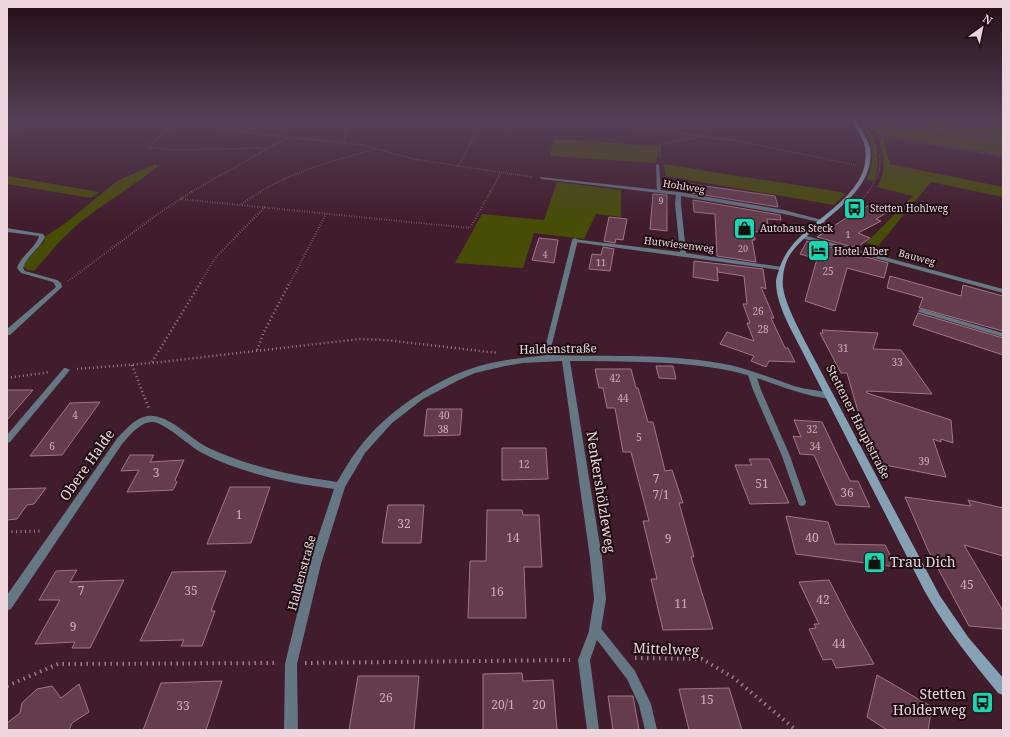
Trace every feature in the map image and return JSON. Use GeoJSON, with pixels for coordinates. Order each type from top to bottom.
{"type":"FeatureCollection","features":[{"type":"Feature","properties":{"kind":"street","name":"Stettener Hauptstraße"},"geometry":{"type":"LineString","coordinates":[[867,154],[864,173],[860,182],[849,197],[790,249],[780,268],[779,281],[784,304],[927,584],[962,639],[1003,688]]}},
{"type":"Feature","properties":{"kind":"street","name":"Hohlweg"},"geometry":{"type":"LineString","coordinates":[[542,178],[659,191],[784,212],[823,221]]}},
{"type":"Feature","properties":{"kind":"street"},"geometry":{"type":"LineString","coordinates":[[678,194],[683,254]]}},
{"type":"Feature","properties":{"kind":"street"},"geometry":{"type":"LineString","coordinates":[[7,230],[42,237],[36,248],[20,263],[20,268],[23,272],[55,281],[58,283],[59,287],[7,333]]}},
{"type":"Feature","properties":{"kind":"street","name":"Bauweg"},"geometry":{"type":"LineString","coordinates":[[803,237],[1003,291]]}},
{"type":"Feature","properties":{"kind":"street","name":"Hutwiesenweg"},"geometry":{"type":"LineString","coordinates":[[575,240],[780,268]]}},
{"type":"Feature","properties":{"kind":"street","name":"Haldenstraße"},"geometry":{"type":"LineString","coordinates":[[291,730],[291,664],[315,564],[340,486],[362,450],[389,421],[420,397],[456,378],[473,371],[523,360],[548,358],[702,364],[732,369],[804,393],[830,396]]}},
{"type":"Feature","properties":{"kind":"street","name":"Nenkershölzleweg"},"geometry":{"type":"LineString","coordinates":[[566,359],[600,599],[595,630]]}},
{"type":"Feature","properties":{"kind":"street"},"geometry":{"type":"LineString","coordinates":[[153,419],[163,423],[204,450],[227,460],[274,475],[340,486]]}},
{"type":"Feature","properties":{"kind":"street","name":"Obere Halde"},"geometry":{"type":"LineString","coordinates":[[7,605],[119,442],[128,431],[140,423],[153,419]]}},
{"type":"Feature","properties":{"kind":"lane"},"geometry":{"type":"LineString","coordinates":[[657,165],[659,191]]}},
{"type":"Feature","properties":{"kind":"lane"},"geometry":{"type":"LineString","coordinates":[[548,358],[548,348],[575,240]]}},
{"type":"Feature","properties":{"kind":"lane"},"geometry":{"type":"LineString","coordinates":[[921,311],[1003,335]]}},
{"type":"Feature","properties":{"kind":"lane"},"geometry":{"type":"LineString","coordinates":[[7,440],[66,370]]}},
{"type":"Feature","properties":{"kind":"lane"},"geometry":{"type":"LineString","coordinates":[[752,375],[786,456],[802,502]]}},
{"type":"Feature","properties":{"kind":"lane"},"geometry":{"type":"LineString","coordinates":[[595,630],[631,675],[646,704],[651,730]]}},
{"type":"Feature","properties":{"kind":"lane","name":"Nenkershölzleweg"},"geometry":{"type":"LineString","coordinates":[[593,730],[584,660],[595,630]]}},
{"type":"Feature","properties":{"kind":"path"},"geometry":{"type":"LineString","coordinates":[[59,287],[76,276],[159,213],[202,185],[258,154]]}},
{"type":"Feature","properties":{"kind":"path"},"geometry":{"type":"LineString","coordinates":[[240,204],[273,184],[317,165],[354,154]]}},
{"type":"Feature","properties":{"kind":"path"},"geometry":{"type":"LineString","coordinates":[[398,154],[413,159],[542,178]]}},
{"type":"Feature","properties":{"kind":"path"},"geometry":{"type":"LineString","coordinates":[[458,166],[465,154]]}},
{"type":"Feature","properties":{"kind":"path"},"geometry":{"type":"LineString","coordinates":[[657,165],[660,162],[660,154]]}},
{"type":"Feature","properties":{"kind":"path"},"geometry":{"type":"LineString","coordinates":[[805,154],[851,164]]}},
{"type":"Feature","properties":{"kind":"path"},"geometry":{"type":"LineString","coordinates":[[993,154],[1003,156]]}},
{"type":"Feature","properties":{"kind":"path"},"geometry":{"type":"LineString","coordinates":[[180,199],[470,228],[502,173]]}},
{"type":"Feature","properties":{"kind":"path"},"geometry":{"type":"LineString","coordinates":[[152,363],[216,257],[265,207]]}},
{"type":"Feature","properties":{"kind":"path"},"geometry":{"type":"LineString","coordinates":[[257,350],[263,334],[326,214]]}},
{"type":"Feature","properties":{"kind":"path"},"geometry":{"type":"LineString","coordinates":[[7,378],[66,370],[152,363],[360,339],[386,340],[513,354],[523,360]]}},
{"type":"Feature","properties":{"kind":"path"},"geometry":{"type":"LineString","coordinates":[[132,365],[153,419]]}},
{"type":"Feature","properties":{"kind":"path"},"geometry":{"type":"LineString","coordinates":[[7,532],[58,530]]}},
{"type":"Feature","properties":{"kind":"path","name":"Mittelweg"},"geometry":{"type":"LineString","coordinates":[[618,658],[702,659],[734,678],[796,730]]}},
{"type":"Feature","properties":{"kind":"green space"},"geometry":{"type":"Polygon","coordinates":[[[550,154],[658,154],[656,163],[550,156],[550,154]]]}},
{"type":"Feature","properties":{"kind":"green space"},"geometry":{"type":"Polygon","coordinates":[[[872,154],[877,154],[876,175],[874,181],[867,180],[870,173],[872,154]]]}},
{"type":"Feature","properties":{"kind":"green space"},"geometry":{"type":"Polygon","coordinates":[[[882,154],[887,154],[890,164],[1003,187],[1003,197],[931,182],[878,246],[866,243],[913,196],[877,187],[882,176],[884,164],[882,154]]]}},
{"type":"Feature","properties":{"kind":"green space"},"geometry":{"type":"Polygon","coordinates":[[[155,164],[158,166],[76,226],[57,244],[34,271],[23,267],[25,262],[44,242],[46,236],[67,222],[117,181],[155,164]]]}},
{"type":"Feature","properties":{"kind":"green space"},"geometry":{"type":"Polygon","coordinates":[[[664,164],[846,193],[834,205],[666,176],[664,164]]]}},
{"type":"Feature","properties":{"kind":"green space"},"geometry":{"type":"Polygon","coordinates":[[[7,176],[99,192],[91,198],[7,184],[7,176]]]}},
{"type":"Feature","properties":{"kind":"green space"},"geometry":{"type":"Polygon","coordinates":[[[557,182],[621,190],[621,217],[596,214],[584,239],[534,233],[523,268],[455,263],[482,214],[544,220],[557,182]]]}},
{"type":"Feature","properties":{"kind":"building"},"geometry":{"type":"Polygon","coordinates":[[[691,184],[775,196],[778,207],[692,193],[691,184]]]}},
{"type":"Feature","properties":{"kind":"building"},"geometry":{"type":"Polygon","coordinates":[[[653,194],[667,195],[667,231],[650,229],[653,194]]]}},
{"type":"Feature","properties":{"kind":"building"},"geometry":{"type":"Polygon","coordinates":[[[693,200],[780,215],[781,220],[767,219],[769,231],[754,232],[755,240],[752,240],[756,262],[717,256],[715,214],[694,212],[693,200]]]}},
{"type":"Feature","properties":{"kind":"building"},"geometry":{"type":"Polygon","coordinates":[[[874,203],[893,209],[876,219],[881,221],[858,233],[870,238],[856,248],[817,237],[852,214],[874,203]]]}},
{"type":"Feature","properties":{"kind":"building"},"geometry":{"type":"Polygon","coordinates":[[[609,217],[627,219],[623,240],[616,239],[615,243],[604,241],[609,217]]]}},
{"type":"Feature","properties":{"kind":"building"},"geometry":{"type":"Polygon","coordinates":[[[539,238],[558,240],[554,263],[532,260],[539,238]]]}},
{"type":"Feature","properties":{"kind":"building"},"geometry":{"type":"Polygon","coordinates":[[[807,241],[888,263],[884,278],[847,268],[835,311],[805,301],[817,259],[800,254],[807,241]]]}},
{"type":"Feature","properties":{"kind":"building"},"geometry":{"type":"Polygon","coordinates":[[[603,247],[614,249],[610,271],[589,269],[592,254],[601,255],[603,247]]]}},
{"type":"Feature","properties":{"kind":"building"},"geometry":{"type":"Polygon","coordinates":[[[694,261],[763,269],[766,289],[761,287],[774,318],[771,318],[785,348],[788,348],[795,362],[769,361],[766,367],[751,361],[754,356],[720,344],[727,332],[754,341],[747,323],[750,323],[743,304],[747,304],[744,276],[718,272],[717,267],[718,281],[693,277],[694,261]]]}},
{"type":"Feature","properties":{"kind":"building"},"geometry":{"type":"Polygon","coordinates":[[[890,276],[961,296],[963,285],[1003,296],[1003,331],[919,308],[923,298],[887,288],[890,276]]]}},
{"type":"Feature","properties":{"kind":"building"},"geometry":{"type":"Polygon","coordinates":[[[918,313],[1003,338],[1003,355],[913,325],[918,313]]]}},
{"type":"Feature","properties":{"kind":"building"},"geometry":{"type":"Polygon","coordinates":[[[822,330],[878,333],[873,349],[901,350],[932,394],[867,391],[867,393],[951,420],[953,443],[941,439],[941,442],[933,439],[946,477],[875,463],[867,430],[863,429],[847,373],[841,373],[820,333],[823,333],[822,330]]]}},
{"type":"Feature","properties":{"kind":"building"},"geometry":{"type":"Polygon","coordinates":[[[656,366],[673,366],[676,379],[659,378],[656,366]]]}},
{"type":"Feature","properties":{"kind":"building"},"geometry":{"type":"Polygon","coordinates":[[[595,369],[631,369],[648,422],[653,422],[665,471],[672,470],[683,503],[679,503],[694,557],[691,557],[713,629],[663,630],[651,579],[657,579],[643,521],[649,521],[631,452],[623,452],[615,408],[607,408],[603,388],[599,388],[595,369]]]}},
{"type":"Feature","properties":{"kind":"building"},"geometry":{"type":"Polygon","coordinates":[[[7,390],[33,390],[7,420],[7,390]]]}},
{"type":"Feature","properties":{"kind":"building"},"geometry":{"type":"Polygon","coordinates":[[[100,402],[62,455],[30,456],[70,403],[100,402]]]}},
{"type":"Feature","properties":{"kind":"building"},"geometry":{"type":"Polygon","coordinates":[[[427,409],[462,409],[460,435],[424,436],[427,409]]]}},
{"type":"Feature","properties":{"kind":"building"},"geometry":{"type":"Polygon","coordinates":[[[794,420],[822,422],[850,481],[858,481],[870,507],[836,505],[814,455],[800,454],[793,436],[801,437],[794,420]]]}},
{"type":"Feature","properties":{"kind":"building"},"geometry":{"type":"Polygon","coordinates":[[[502,448],[546,448],[548,479],[502,480],[502,448]]]}},
{"type":"Feature","properties":{"kind":"building"},"geometry":{"type":"Polygon","coordinates":[[[130,455],[154,455],[150,462],[184,460],[175,480],[177,482],[173,490],[127,492],[139,470],[121,471],[130,455]]]}},
{"type":"Feature","properties":{"kind":"building"},"geometry":{"type":"Polygon","coordinates":[[[749,459],[769,459],[789,503],[750,504],[735,465],[752,465],[749,459]]]}},
{"type":"Feature","properties":{"kind":"building"},"geometry":{"type":"Polygon","coordinates":[[[230,487],[270,487],[251,543],[207,544],[230,487]]]}},
{"type":"Feature","properties":{"kind":"building"},"geometry":{"type":"Polygon","coordinates":[[[46,488],[34,504],[27,505],[17,519],[7,520],[7,489],[46,488]]]}},
{"type":"Feature","properties":{"kind":"building"},"geometry":{"type":"Polygon","coordinates":[[[905,497],[971,506],[968,500],[1003,508],[1003,556],[964,545],[1003,611],[1003,629],[969,626],[928,550],[905,497]]]}},
{"type":"Feature","properties":{"kind":"building"},"geometry":{"type":"Polygon","coordinates":[[[388,505],[424,505],[421,543],[382,543],[388,505]]]}},
{"type":"Feature","properties":{"kind":"building"},"geometry":{"type":"Polygon","coordinates":[[[487,510],[522,510],[523,515],[539,515],[542,567],[524,567],[526,618],[468,618],[470,561],[486,561],[487,510]]]}},
{"type":"Feature","properties":{"kind":"building"},"geometry":{"type":"Polygon","coordinates":[[[786,516],[828,522],[835,544],[885,545],[896,567],[796,554],[786,516]]]}},
{"type":"Feature","properties":{"kind":"building"},"geometry":{"type":"Polygon","coordinates":[[[77,570],[70,582],[124,580],[90,648],[72,648],[75,642],[35,644],[60,600],[39,600],[56,571],[77,570]]]}},
{"type":"Feature","properties":{"kind":"building"},"geometry":{"type":"Polygon","coordinates":[[[226,571],[211,611],[215,611],[202,646],[181,646],[184,640],[140,641],[172,572],[226,571]]]}},
{"type":"Feature","properties":{"kind":"building"},"geometry":{"type":"Polygon","coordinates":[[[829,580],[874,664],[836,668],[832,659],[823,660],[809,629],[816,628],[814,624],[819,624],[799,582],[829,580]]]}},
{"type":"Feature","properties":{"kind":"building"},"geometry":{"type":"Polygon","coordinates":[[[522,673],[523,681],[553,680],[557,730],[483,730],[483,674],[522,673]]]}},
{"type":"Feature","properties":{"kind":"building"},"geometry":{"type":"Polygon","coordinates":[[[877,675],[932,707],[928,730],[887,730],[867,717],[877,675]]]}},
{"type":"Feature","properties":{"kind":"building"},"geometry":{"type":"Polygon","coordinates":[[[358,676],[419,676],[414,730],[349,730],[358,676]]]}},
{"type":"Feature","properties":{"kind":"building"},"geometry":{"type":"Polygon","coordinates":[[[222,681],[206,730],[143,730],[161,683],[222,681]]]}},
{"type":"Feature","properties":{"kind":"building"},"geometry":{"type":"Polygon","coordinates":[[[79,684],[89,712],[72,723],[69,730],[7,730],[7,723],[20,713],[22,703],[37,689],[52,686],[61,698],[79,684]]]}},
{"type":"Feature","properties":{"kind":"building"},"geometry":{"type":"Polygon","coordinates":[[[729,688],[742,730],[689,730],[679,689],[729,688]]]}},
{"type":"Feature","properties":{"kind":"building"},"geometry":{"type":"Polygon","coordinates":[[[608,696],[633,696],[639,730],[613,730],[608,696]]]}},
{"type":"Feature","properties":{"kind":"place","name":"Stetten Hohlweg"},"geometry":{"type":"Point","coordinates":[855,208]}},
{"type":"Feature","properties":{"kind":"place","name":"Autohaus Steck"},"geometry":{"type":"Point","coordinates":[744,228]}},
{"type":"Feature","properties":{"kind":"place","name":"Hotel Alber"},"geometry":{"type":"Point","coordinates":[818,251]}},
{"type":"Feature","properties":{"kind":"place","name":"Trau Dich"},"geometry":{"type":"Point","coordinates":[874,562]}},
{"type":"Feature","properties":{"kind":"place","name":"Stetten Holderweg"},"geometry":{"type":"Point","coordinates":[982,702]}}]}
